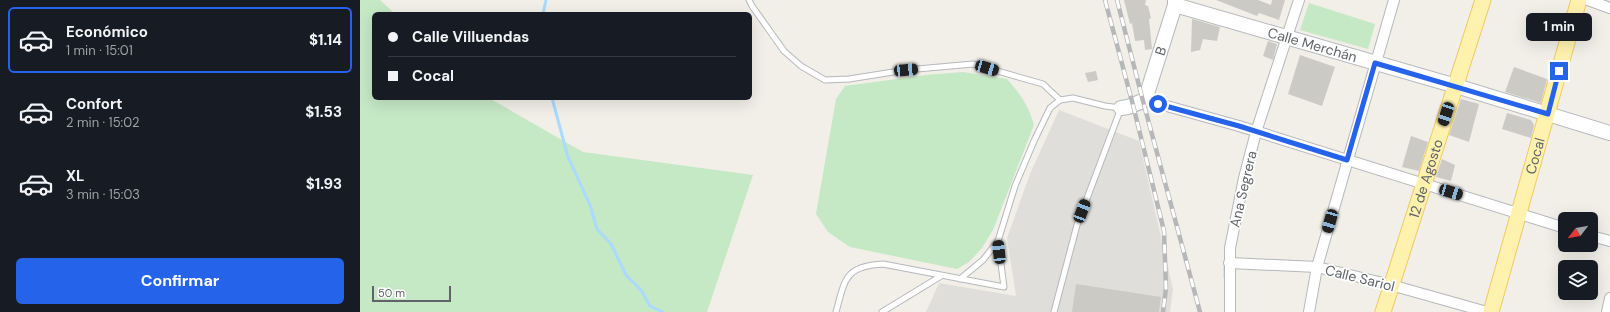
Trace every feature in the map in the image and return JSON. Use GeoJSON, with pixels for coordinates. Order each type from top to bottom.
{"type":"FeatureCollection","features":[{"type":"Feature","properties":{"kind":"main road","name":"12 de Agosto"},"geometry":{"type":"LineString","coordinates":[[1383,312],[1483,0]]}},
{"type":"Feature","properties":{"kind":"main road","name":"Cocal"},"geometry":{"type":"LineString","coordinates":[[1491,312],[1579,0]]}},
{"type":"Feature","properties":{"kind":"street","name":"Ana Segrera"},"geometry":{"type":"LineString","coordinates":[[1230,312],[1230,248],[1244,178],[1256,132],[1299,0]]}},
{"type":"Feature","properties":{"kind":"street"},"geometry":{"type":"LineString","coordinates":[[1308,312],[1317,267],[1394,0]]}},
{"type":"Feature","properties":{"kind":"street"},"geometry":{"type":"LineString","coordinates":[[1588,0],[1610,8]]}},
{"type":"Feature","properties":{"kind":"street","name":"Calle Merchán"},"geometry":{"type":"LineString","coordinates":[[1175,3],[1287,38],[1456,86],[1610,133]]}},
{"type":"Feature","properties":{"kind":"street","name":"B"},"geometry":{"type":"LineString","coordinates":[[1144,101],[1175,3]]}},
{"type":"Feature","properties":{"kind":"street"},"geometry":{"type":"LineString","coordinates":[[1121,108],[1144,101],[1256,132],[1558,226]]}},
{"type":"Feature","properties":{"kind":"street"},"geometry":{"type":"LineString","coordinates":[[1598,238],[1610,241]]}},
{"type":"Feature","properties":{"kind":"street","name":"Calle Sariol"},"geometry":{"type":"LineString","coordinates":[[1229,264],[1317,267],[1391,285],[1487,312]]}},
{"type":"Feature","properties":{"kind":"street"},"geometry":{"type":"LineString","coordinates":[[1607,312],[1610,298]]}},
{"type":"Feature","properties":{"kind":"lane"},"geometry":{"type":"LineString","coordinates":[[749,0],[784,51],[801,66],[825,80],[848,79],[906,70],[973,64],[1043,84],[1060,100]]}},
{"type":"Feature","properties":{"kind":"lane"},"geometry":{"type":"LineString","coordinates":[[960,279],[983,260],[998,241],[1015,186],[1034,140],[1050,108],[1060,100],[1073,98],[1121,108],[1077,225],[1054,312]]}},
{"type":"Feature","properties":{"kind":"lane"},"geometry":{"type":"LineString","coordinates":[[836,312],[844,282],[853,272],[866,265],[883,264],[1004,287],[998,241]]}},
{"type":"Feature","properties":{"kind":"lane"},"geometry":{"type":"LineString","coordinates":[[882,312],[941,276]]}},
{"type":"Feature","properties":{"kind":"shaded area"},"geometry":{"type":"Polygon","coordinates":[[[1059,110],[1139,141],[1173,289],[1170,312],[926,312],[939,283],[1016,296],[1007,238],[1030,174],[1059,110]]]}},
{"type":"Feature","properties":{"kind":"green space"},"geometry":{"type":"Polygon","coordinates":[[[360,0],[380,0],[393,12],[372,12],[372,100],[492,100],[583,152],[753,175],[707,312],[360,312],[360,0]]]}},
{"type":"Feature","properties":{"kind":"green space"},"geometry":{"type":"Polygon","coordinates":[[[1309,3],[1375,24],[1368,49],[1300,30],[1309,3]]]}},
{"type":"Feature","properties":{"kind":"green space"},"geometry":{"type":"Polygon","coordinates":[[[963,72],[1007,79],[1024,100],[1034,125],[993,230],[982,248],[969,262],[957,269],[850,247],[828,232],[816,214],[836,99],[845,86],[926,75],[963,72]]]}},
{"type":"Feature","properties":{"kind":"building"},"geometry":{"type":"Polygon","coordinates":[[[1124,0],[1146,0],[1145,5],[1148,6],[1151,18],[1149,19],[1152,49],[1145,50],[1144,40],[1135,41],[1132,23],[1130,24],[1124,0]]]}},
{"type":"Feature","properties":{"kind":"building"},"geometry":{"type":"Polygon","coordinates":[[[1216,0],[1258,0],[1271,5],[1272,0],[1285,0],[1279,20],[1259,13],[1257,16],[1216,0]]]}},
{"type":"Feature","properties":{"kind":"building"},"geometry":{"type":"Polygon","coordinates":[[[1192,19],[1220,27],[1217,41],[1203,39],[1200,50],[1191,52],[1192,19]]]}},
{"type":"Feature","properties":{"kind":"building"},"geometry":{"type":"Polygon","coordinates":[[[1268,41],[1277,44],[1273,60],[1263,56],[1268,41]]]}},
{"type":"Feature","properties":{"kind":"building"},"geometry":{"type":"Polygon","coordinates":[[[1300,55],[1335,67],[1322,106],[1288,94],[1300,55]]]}},
{"type":"Feature","properties":{"kind":"building"},"geometry":{"type":"Polygon","coordinates":[[[1514,67],[1547,79],[1541,103],[1505,92],[1514,67]]]}},
{"type":"Feature","properties":{"kind":"building"},"geometry":{"type":"Polygon","coordinates":[[[1096,71],[1098,80],[1088,82],[1085,73],[1096,71]]]}},
{"type":"Feature","properties":{"kind":"building"},"geometry":{"type":"Polygon","coordinates":[[[1461,99],[1479,104],[1469,142],[1449,135],[1461,99]]]}},
{"type":"Feature","properties":{"kind":"building"},"geometry":{"type":"Polygon","coordinates":[[[1507,113],[1531,120],[1534,125],[1531,138],[1502,129],[1507,113]]]}},
{"type":"Feature","properties":{"kind":"building"},"geometry":{"type":"Polygon","coordinates":[[[1411,136],[1428,142],[1419,171],[1402,167],[1411,136]]]}},
{"type":"Feature","properties":{"kind":"building"},"geometry":{"type":"Polygon","coordinates":[[[1442,159],[1455,165],[1451,181],[1436,177],[1442,159]]]}},
{"type":"Feature","properties":{"kind":"building"},"geometry":{"type":"Polygon","coordinates":[[[1076,284],[1161,297],[1159,312],[1072,312],[1076,284]]]}},
{"type":"Feature","properties":{"kind":"waterway"},"geometry":{"type":"LineString","coordinates":[[543,12],[546,0]]}},
{"type":"Feature","properties":{"kind":"waterway"},"geometry":{"type":"LineString","coordinates":[[553,100],[568,157],[590,205],[597,229],[611,244],[626,275],[641,290],[650,306],[663,312]]}},
{"type":"Feature","properties":{"kind":"waterway"},"geometry":{"type":"LineString","coordinates":[[1225,267],[1225,277]]}},
{"type":"Feature","properties":{"kind":"railway"},"geometry":{"type":"LineString","coordinates":[[1105,0],[1164,231],[1166,288],[1163,312]]}},
{"type":"Feature","properties":{"kind":"railway"},"geometry":{"type":"LineString","coordinates":[[1117,0],[1200,312]]}},
{"type":"Feature","properties":{"kind":"route"},"geometry":{"type":"LineString","coordinates":[[1158,104],[1239,126],[1347,160],[1375,63],[1548,114],[1559,71]]}}]}
